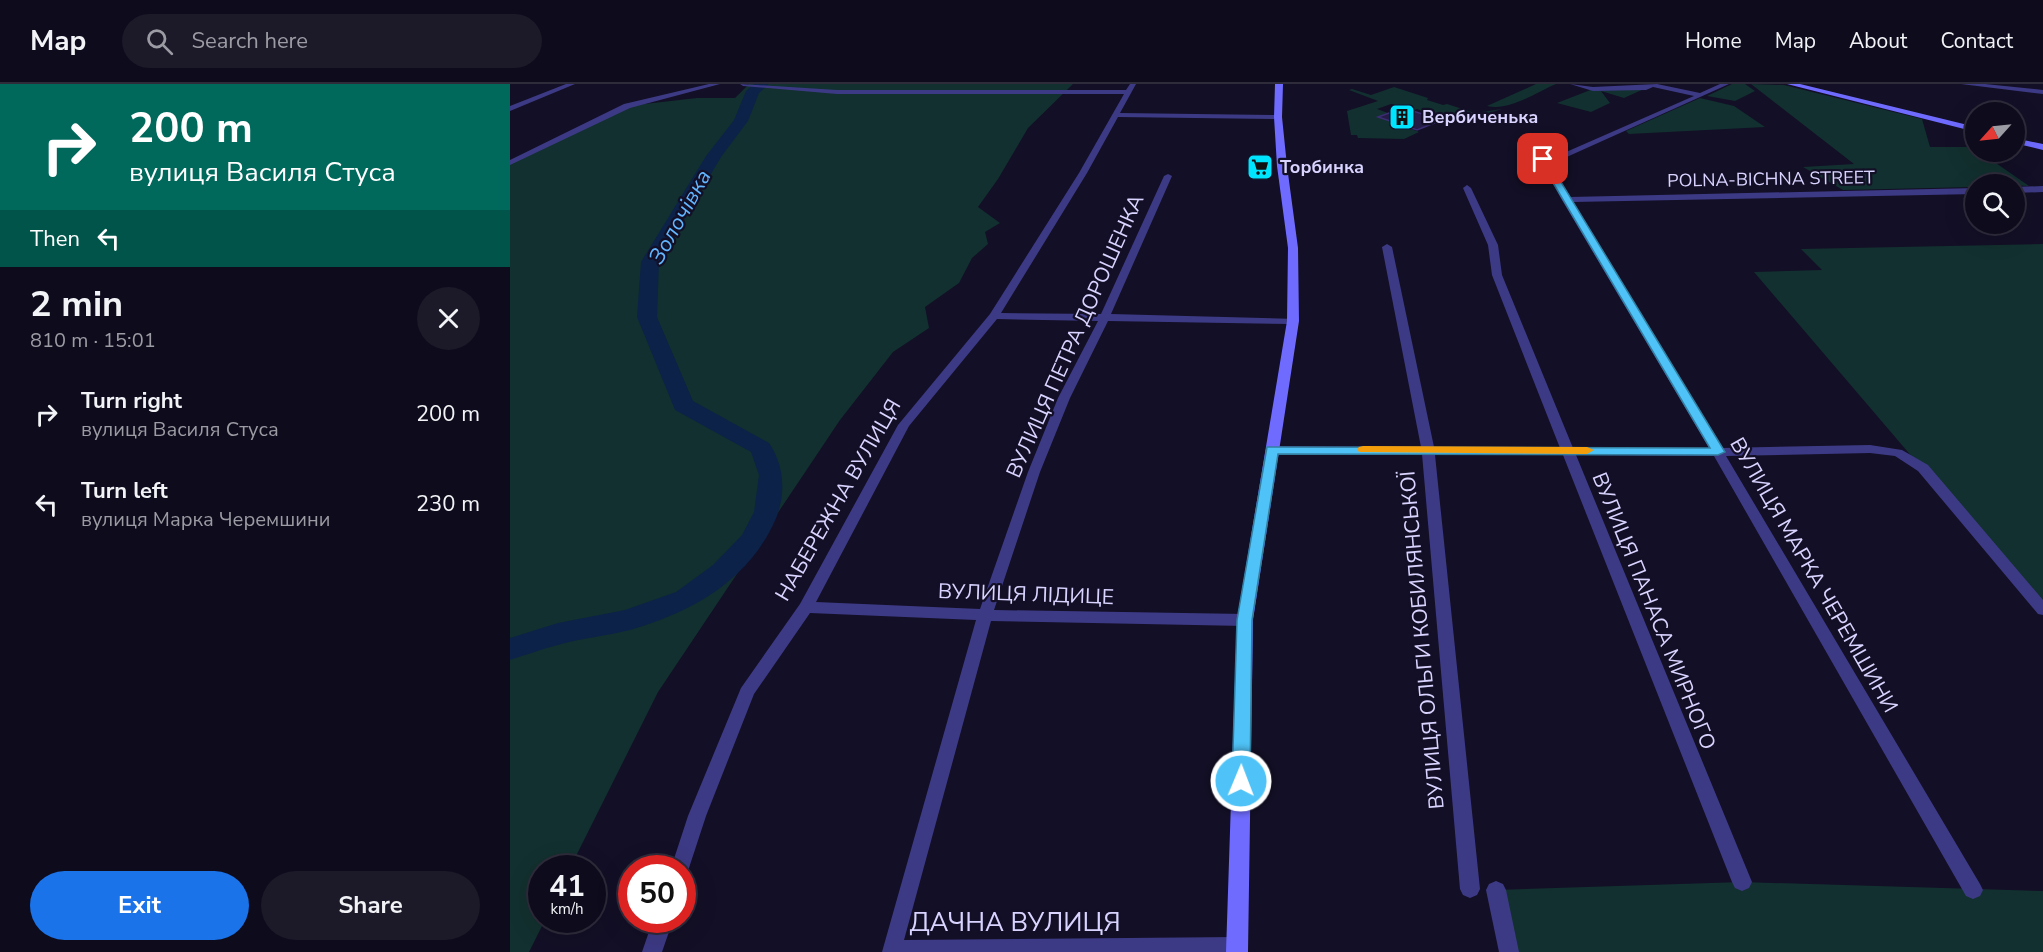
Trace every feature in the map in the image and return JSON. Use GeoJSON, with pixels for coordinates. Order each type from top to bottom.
{"type":"FeatureCollection","features":[{"type":"Feature","properties":{"kind":"main road"},"geometry":{"type":"LineString","coordinates":[[1237,950],[1245,620],[1293,321],[1293,248],[1282,166],[1278,117],[1279,84]]}},
{"type":"Feature","properties":{"kind":"main road"},"geometry":{"type":"LineString","coordinates":[[1791,84],[1965,127]]}},
{"type":"Feature","properties":{"kind":"main road"},"geometry":{"type":"LineString","coordinates":[[2025,143],[2043,147]]}},
{"type":"Feature","properties":{"kind":"street"},"geometry":{"type":"LineString","coordinates":[[510,109],[572,84]]}},
{"type":"Feature","properties":{"kind":"street"},"geometry":{"type":"LineString","coordinates":[[510,163],[627,106],[717,84]]}},
{"type":"Feature","properties":{"kind":"street"},"geometry":{"type":"LineString","coordinates":[[743,84],[837,93],[1130,88]]}},
{"type":"Feature","properties":{"kind":"street"},"geometry":{"type":"LineString","coordinates":[[1573,84],[1593,89],[1646,88],[1652,85],[1700,95]]}},
{"type":"Feature","properties":{"kind":"street"},"geometry":{"type":"LineString","coordinates":[[1560,158],[1726,84]]}},
{"type":"Feature","properties":{"kind":"street"},"geometry":{"type":"LineString","coordinates":[[1964,84],[2043,92]]}},
{"type":"Feature","properties":{"kind":"street","name":"НАБЕРЕЖНА ВУЛИЦЯ"},"geometry":{"type":"LineString","coordinates":[[684,855],[697,816],[747,692],[806,607],[904,425],[994,316],[1083,173],[1130,88]]}},
{"type":"Feature","properties":{"kind":"street"},"geometry":{"type":"LineString","coordinates":[[1114,115],[1278,117]]}},
{"type":"Feature","properties":{"kind":"street","name":"ВУЛИЦЯ МАРКА ЧЕРЕМШИНИ"},"geometry":{"type":"LineString","coordinates":[[1543,159],[1718,452],[1973,890]]}},
{"type":"Feature","properties":{"kind":"street","name":"ВУЛИЦЯ ПЕТРА ДОРОШЕНКА"},"geometry":{"type":"LineString","coordinates":[[985,615],[1038,462],[1065,398],[1105,317],[1168,176]]}},
{"type":"Feature","properties":{"kind":"street","name":"ВУЛИЦЯ ПАНАСА МИРНОГО"},"geometry":{"type":"LineString","coordinates":[[1467,188],[1493,245],[1497,275],[1566,450],[1742,882]]}},
{"type":"Feature","properties":{"kind":"street"},"geometry":{"type":"LineString","coordinates":[[2025,190],[2043,189]]}},
{"type":"Feature","properties":{"kind":"street","name":"POLNA-BICHNA STREET"},"geometry":{"type":"LineString","coordinates":[[1566,200],[1965,191]]}},
{"type":"Feature","properties":{"kind":"street","name":"ВУЛИЦЯ ОЛЬГИ КОБИЛЯНСЬКОЇ"},"geometry":{"type":"LineString","coordinates":[[1387,247],[1428,449],[1470,889]]}},
{"type":"Feature","properties":{"kind":"street"},"geometry":{"type":"LineString","coordinates":[[994,316],[1073,319],[1200,317],[1293,321]]}},
{"type":"Feature","properties":{"kind":"street"},"geometry":{"type":"LineString","coordinates":[[1272,450],[1718,452],[1870,449],[1898,453],[1923,468],[2043,610]]}},
{"type":"Feature","properties":{"kind":"street","name":"ВУЛИЦЯ ЛІДИЦЕ"},"geometry":{"type":"LineString","coordinates":[[806,607],[985,615],[1245,620]]}},
{"type":"Feature","properties":{"kind":"street","name":"ДАЧНА ВУЛИЦЯ"},"geometry":{"type":"LineString","coordinates":[[985,615],[891,950],[1237,950]]}},
{"type":"Feature","properties":{"kind":"street"},"geometry":{"type":"LineString","coordinates":[[1496,890],[1509,952]]}},
{"type":"Feature","properties":{"kind":"street"},"geometry":{"type":"LineString","coordinates":[[652,952],[659,933]]}},
{"type":"Feature","properties":{"kind":"green space"},"geometry":{"type":"Polygon","coordinates":[[[749,84],[1073,84],[1028,128],[998,179],[978,207],[1000,223],[985,232],[988,244],[972,258],[959,283],[925,307],[929,328],[893,352],[840,420],[658,692],[576,855],[528,855],[528,933],[538,933],[529,952],[510,952],[510,163],[627,106],[697,98],[735,98],[749,84]]]}},
{"type":"Feature","properties":{"kind":"green space"},"geometry":{"type":"Polygon","coordinates":[[[1536,84],[1556,84],[1513,104],[1487,106],[1536,84]]]}},
{"type":"Feature","properties":{"kind":"green space"},"geometry":{"type":"Polygon","coordinates":[[[1732,84],[1745,84],[1755,91],[1735,101],[1707,96],[1732,84]]]}},
{"type":"Feature","properties":{"kind":"green space"},"geometry":{"type":"Polygon","coordinates":[[[1751,84],[1784,85],[1922,119],[1930,147],[1965,147],[1965,162],[1994,162],[2012,174],[1965,174],[1965,187],[1843,190],[1803,167],[1854,164],[1751,84]]]}},
{"type":"Feature","properties":{"kind":"green space"},"geometry":{"type":"Polygon","coordinates":[[[1394,87],[1428,98],[1427,100],[1475,113],[1502,109],[1463,124],[1442,118],[1429,123],[1422,121],[1434,115],[1417,109],[1404,115],[1396,112],[1408,107],[1391,104],[1377,109],[1388,113],[1379,117],[1419,132],[1404,139],[1358,138],[1357,135],[1351,135],[1347,111],[1378,101],[1349,90],[1371,95],[1394,87]]]}},
{"type":"Feature","properties":{"kind":"green space"},"geometry":{"type":"Polygon","coordinates":[[[1646,88],[1624,98],[1601,91],[1610,103],[1591,112],[1557,103],[1593,89],[1646,88]]]}},
{"type":"Feature","properties":{"kind":"green space"},"geometry":{"type":"Polygon","coordinates":[[[1700,98],[1734,106],[1765,127],[1629,134],[1626,131],[1700,98]]]}},
{"type":"Feature","properties":{"kind":"green space"},"geometry":{"type":"Polygon","coordinates":[[[2043,244],[2043,610],[1754,272],[1822,270],[1801,249],[2043,244]]]}},
{"type":"Feature","properties":{"kind":"green space"},"geometry":{"type":"Polygon","coordinates":[[[1742,882],[2043,891],[2043,952],[1509,952],[1496,890],[1742,882]]]}},
{"type":"Feature","properties":{"kind":"building"},"geometry":{"type":"Polygon","coordinates":[[[1403,108],[1442,120],[1417,130],[1378,117],[1403,108]]]}},
{"type":"Feature","properties":{"kind":"waterway","name":"Золочівка"},"geometry":{"type":"LineString","coordinates":[[510,649],[558,634],[628,620],[686,599],[723,572],[753,540],[767,512],[771,475],[761,448],[683,405],[647,317],[650,262],[714,156],[741,121],[753,91],[762,84]]}},
{"type":"Feature","properties":{"kind":"slow traffic"},"geometry":{"type":"LineString","coordinates":[[1363,449],[1587,450]]}},
{"type":"Feature","properties":{"kind":"place","name":"Вербиченька"},"geometry":{"type":"Point","coordinates":[1402,117]}},
{"type":"Feature","properties":{"kind":"place","name":"Торбинка"},"geometry":{"type":"Point","coordinates":[1260,167]}},
{"type":"Feature","properties":{"kind":"route"},"geometry":{"type":"LineString","coordinates":[[1241,781],[1245,620],[1272,450],[1718,452],[1543,159]]}}]}
